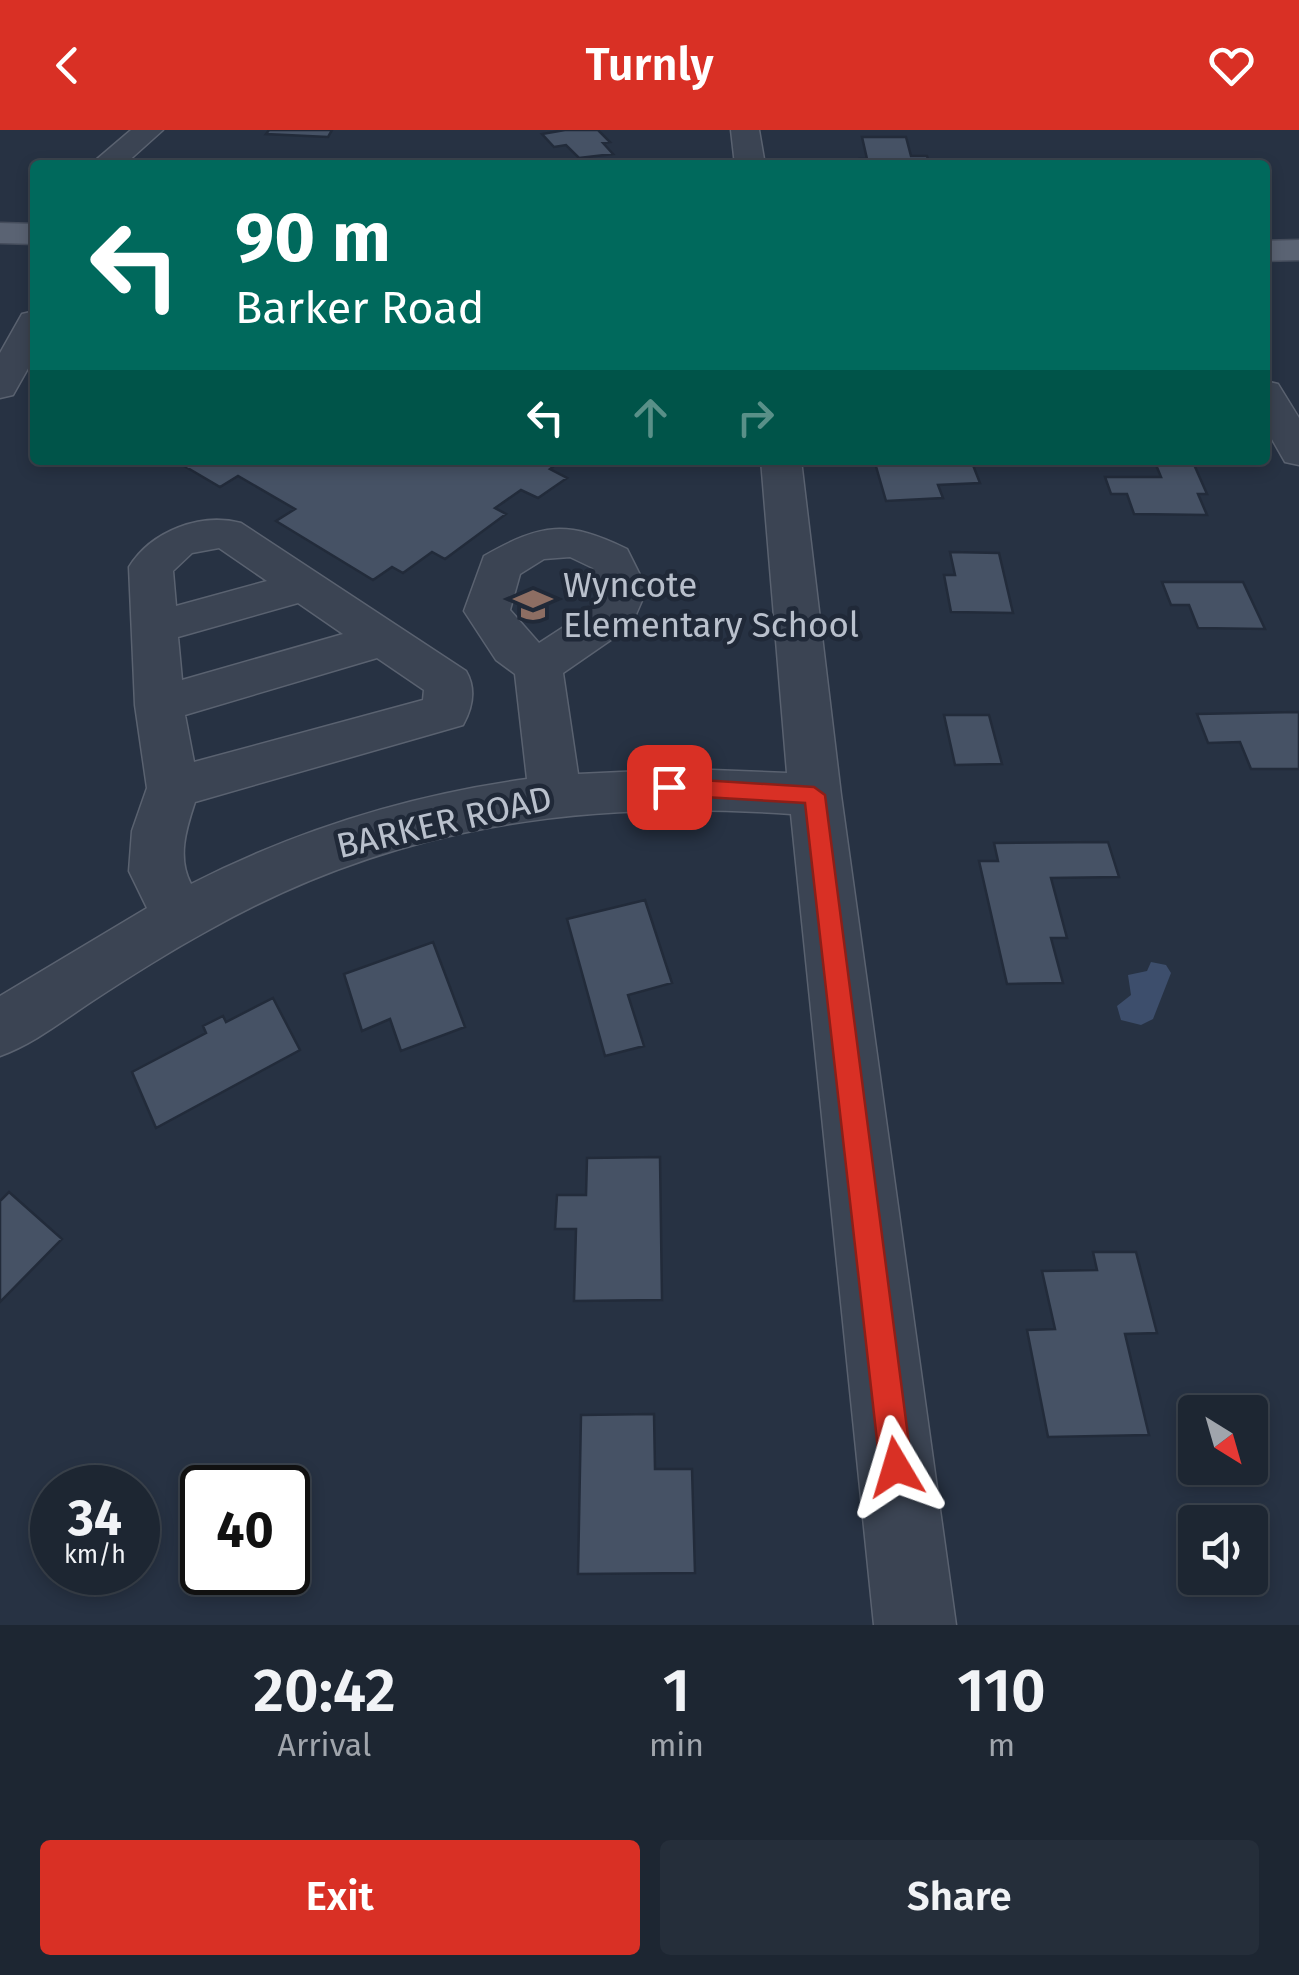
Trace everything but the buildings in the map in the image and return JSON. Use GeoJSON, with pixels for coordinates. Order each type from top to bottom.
{"type":"FeatureCollection","features":[{"type":"Feature","properties":{"kind":"main road"},"geometry":{"type":"LineString","coordinates":[[0,233],[30,234]]}},
{"type":"Feature","properties":{"kind":"main road"},"geometry":{"type":"LineString","coordinates":[[1270,250],[1299,250]]}},
{"type":"Feature","properties":{"kind":"street"},"geometry":{"type":"LineString","coordinates":[[111,160],[149,130]]}},
{"type":"Feature","properties":{"kind":"street"},"geometry":{"type":"LineString","coordinates":[[745,130],[749,160]]}},
{"type":"Feature","properties":{"kind":"street"},"geometry":{"type":"LineString","coordinates":[[0,387],[30,331]]}},
{"type":"Feature","properties":{"kind":"street"},"geometry":{"type":"LineString","coordinates":[[1270,401],[1299,453]]}},
{"type":"Feature","properties":{"kind":"street"},"geometry":{"type":"LineString","coordinates":[[781,465],[814,795],[915,1625]]}},
{"type":"Feature","properties":{"kind":"street"},"geometry":{"type":"LineString","coordinates":[[173,788],[446,712],[449,683],[226,533],[178,542],[151,567],[159,705],[173,788],[159,830],[156,871],[180,917]]}},
{"type":"Feature","properties":{"kind":"street"},"geometry":{"type":"LineString","coordinates":[[155,628],[305,586]]}},
{"type":"Feature","properties":{"kind":"street"},"geometry":{"type":"LineString","coordinates":[[159,705],[384,639]]}},
{"type":"Feature","properties":{"kind":"street"},"geometry":{"type":"LineString","coordinates":[[538,666],[555,794]]}},
{"type":"Feature","properties":{"kind":"street","name":"BARKER ROAD"},"geometry":{"type":"LineString","coordinates":[[0,1029],[180,917],[309,855],[403,825],[555,794],[669,787],[814,795]]}},
{"type":"Feature","properties":{"kind":"water"},"geometry":{"type":"Polygon","coordinates":[[[1151,962],[1166,965],[1171,973],[1153,1019],[1141,1025],[1121,1020],[1117,1006],[1131,995],[1128,975],[1147,971],[1151,962]]]}},
{"type":"Feature","properties":{"kind":"place","name":"Wyncote Elementary School"},"geometry":{"type":"Point","coordinates":[533,605]}},
{"type":"Feature","properties":{"kind":"route"},"geometry":{"type":"LineString","coordinates":[[669,787],[814,795],[896,1467]]}}]}
